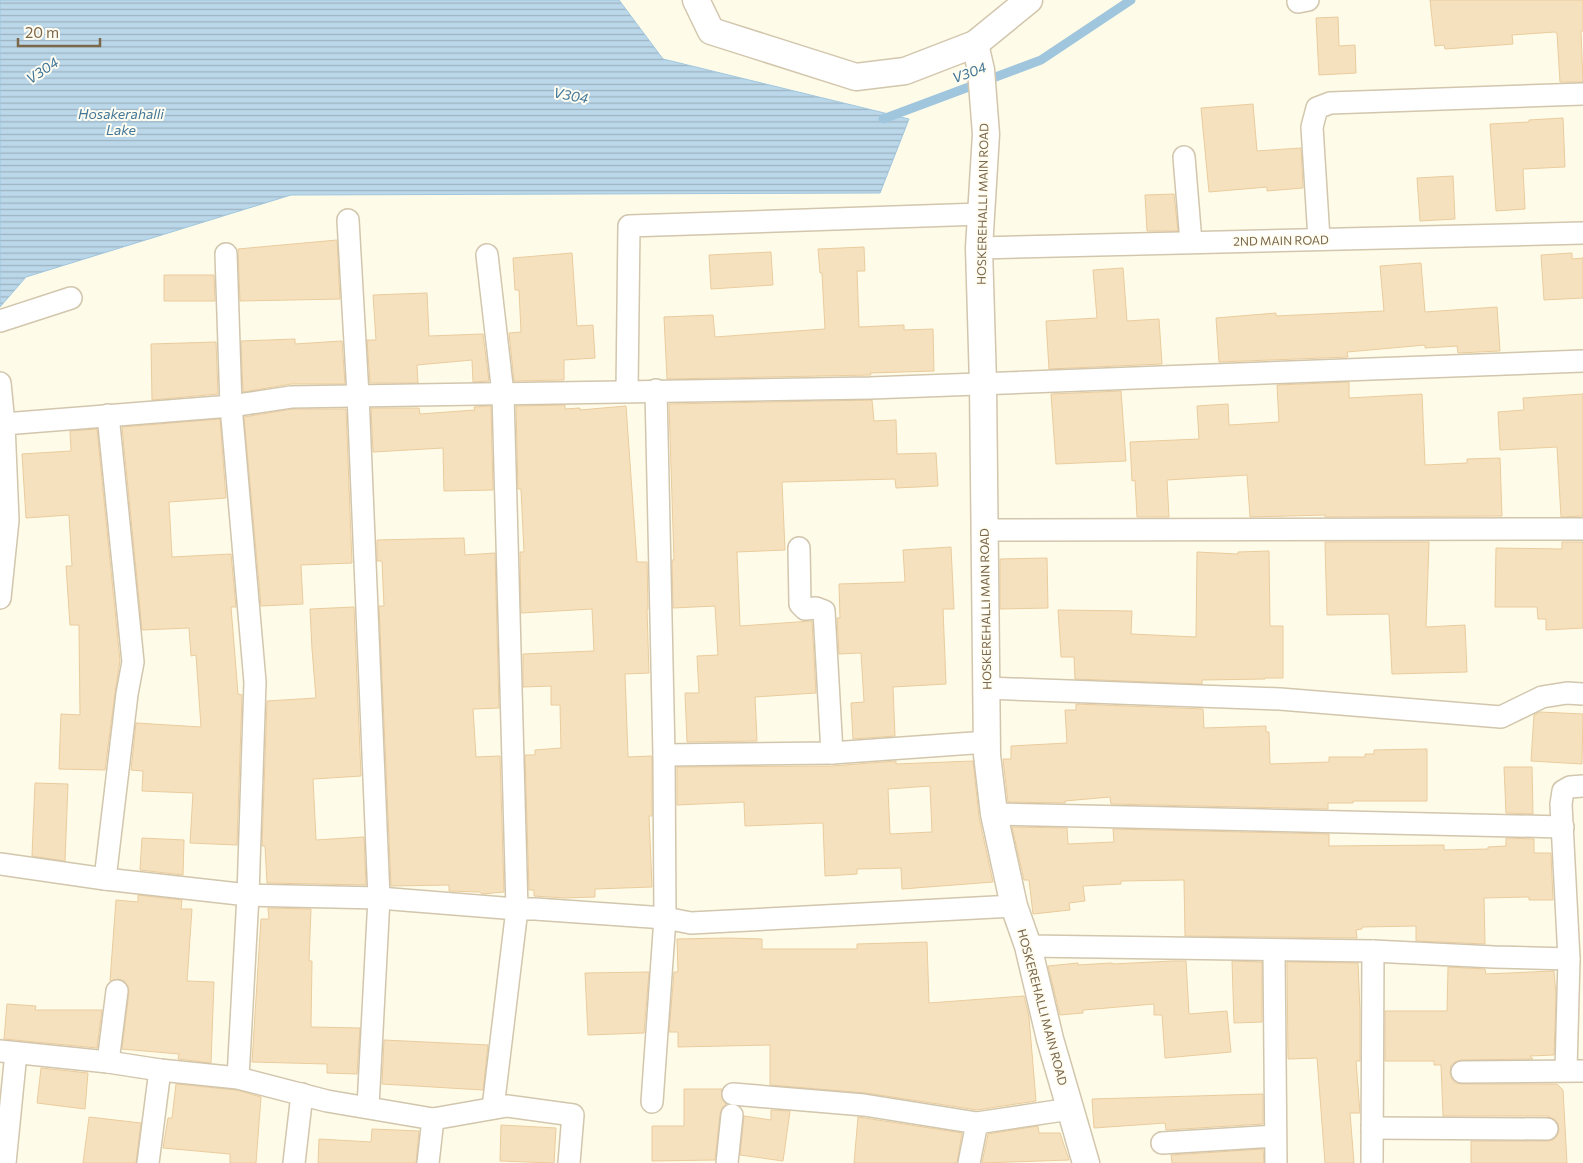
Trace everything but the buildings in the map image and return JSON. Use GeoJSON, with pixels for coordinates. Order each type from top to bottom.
{"type":"FeatureCollection","features":[{"type":"Feature","properties":{"kind":"street"},"geometry":{"type":"LineString","coordinates":[[696,0],[712,31],[856,77],[905,72],[975,44],[1028,0]]}},
{"type":"Feature","properties":{"kind":"street","name":"HOSKEREHALLI MAIN ROAD"},"geometry":{"type":"LineString","coordinates":[[975,44],[981,70],[986,134],[979,248],[983,382],[983,530],[987,755],[994,814],[1014,906],[1028,946],[1050,1039],[1086,1163]]}},
{"type":"Feature","properties":{"kind":"street"},"geometry":{"type":"LineString","coordinates":[[1319,239],[1312,127],[1317,108],[1330,103],[1583,94]]}},
{"type":"Feature","properties":{"kind":"street"},"geometry":{"type":"LineString","coordinates":[[1184,157],[1191,242]]}},
{"type":"Feature","properties":{"kind":"street"},"geometry":{"type":"LineString","coordinates":[[628,391],[628,226],[981,214]]}},
{"type":"Feature","properties":{"kind":"street"},"geometry":{"type":"LineString","coordinates":[[348,220],[358,395],[379,898],[368,1107]]}},
{"type":"Feature","properties":{"kind":"street","name":"2ND MAIN ROAD"},"geometry":{"type":"LineString","coordinates":[[979,248],[1583,233]]}},
{"type":"Feature","properties":{"kind":"street"},"geometry":{"type":"LineString","coordinates":[[226,254],[231,406],[254,682],[248,895],[238,1078]]}},
{"type":"Feature","properties":{"kind":"street"},"geometry":{"type":"LineString","coordinates":[[487,255],[503,394],[517,909],[493,1108]]}},
{"type":"Feature","properties":{"kind":"street"},"geometry":{"type":"LineString","coordinates":[[0,321],[71,298]]}},
{"type":"Feature","properties":{"kind":"street"},"geometry":{"type":"LineString","coordinates":[[4,424],[231,406],[291,397],[870,388],[983,382],[1583,361]]}},
{"type":"Feature","properties":{"kind":"street"},"geometry":{"type":"LineString","coordinates":[[0,383],[4,424],[8,520],[0,598]]}},
{"type":"Feature","properties":{"kind":"street"},"geometry":{"type":"LineString","coordinates":[[652,1102],[665,918],[664,755],[656,390]]}},
{"type":"Feature","properties":{"kind":"street"},"geometry":{"type":"LineString","coordinates":[[105,879],[127,694],[133,662],[108,416]]}},
{"type":"Feature","properties":{"kind":"street"},"geometry":{"type":"LineString","coordinates":[[983,530],[1583,529]]}},
{"type":"Feature","properties":{"kind":"street"},"geometry":{"type":"LineString","coordinates":[[799,548],[800,604],[805,610],[816,608],[824,611],[832,753]]}},
{"type":"Feature","properties":{"kind":"street"},"geometry":{"type":"LineString","coordinates":[[986,688],[1280,699],[1501,717],[1542,697],[1567,693],[1583,694]]}},
{"type":"Feature","properties":{"kind":"street"},"geometry":{"type":"LineString","coordinates":[[664,755],[832,753],[987,742]]}},
{"type":"Feature","properties":{"kind":"street"},"geometry":{"type":"LineString","coordinates":[[1462,1072],[1574,1071],[1569,958],[1575,921],[1561,804],[1563,791],[1570,787],[1583,786]]}},
{"type":"Feature","properties":{"kind":"street"},"geometry":{"type":"LineString","coordinates":[[994,814],[1563,827]]}},
{"type":"Feature","properties":{"kind":"street"},"geometry":{"type":"LineString","coordinates":[[0,864],[105,879],[248,895],[379,898],[665,918],[691,922],[1014,906]]}},
{"type":"Feature","properties":{"kind":"street"},"geometry":{"type":"LineString","coordinates":[[1028,946],[1373,951],[1494,957],[1569,958]]}},
{"type":"Feature","properties":{"kind":"street"},"geometry":{"type":"LineString","coordinates":[[1274,951],[1276,1163]]}},
{"type":"Feature","properties":{"kind":"street"},"geometry":{"type":"LineString","coordinates":[[1372,1163],[1373,951]]}},
{"type":"Feature","properties":{"kind":"street"},"geometry":{"type":"LineString","coordinates":[[108,1062],[117,991]]}},
{"type":"Feature","properties":{"kind":"street"},"geometry":{"type":"LineString","coordinates":[[4,1163],[8,1052],[238,1078],[327,1100],[432,1119],[507,1106],[572,1115],[569,1163]]}},
{"type":"Feature","properties":{"kind":"street"},"geometry":{"type":"LineString","coordinates":[[148,1163],[160,1070]]}},
{"type":"Feature","properties":{"kind":"street"},"geometry":{"type":"LineString","coordinates":[[294,1163],[302,1094]]}},
{"type":"Feature","properties":{"kind":"street"},"geometry":{"type":"LineString","coordinates":[[733,1094],[864,1105],[977,1123],[1070,1109]]}},
{"type":"Feature","properties":{"kind":"street"},"geometry":{"type":"LineString","coordinates":[[726,1163],[732,1116]]}},
{"type":"Feature","properties":{"kind":"street"},"geometry":{"type":"LineString","coordinates":[[428,1163],[432,1119]]}},
{"type":"Feature","properties":{"kind":"street"},"geometry":{"type":"LineString","coordinates":[[969,1163],[977,1123]]}},
{"type":"Feature","properties":{"kind":"street"},"geometry":{"type":"LineString","coordinates":[[1372,1128],[1548,1129]]}},
{"type":"Feature","properties":{"kind":"street"},"geometry":{"type":"LineString","coordinates":[[1162,1143],[1275,1136]]}},
{"type":"Feature","properties":{"kind":"water","name":"Hosakerahalli Lake"},"geometry":{"type":"Polygon","coordinates":[[[0,0],[619,0],[663,59],[909,119],[880,193],[291,195],[26,277],[0,307],[0,0]]]}},
{"type":"Feature","properties":{"kind":"waterway","name":"V304"},"geometry":{"type":"LineString","coordinates":[[883,119],[1041,60],[1131,0]]}}]}
